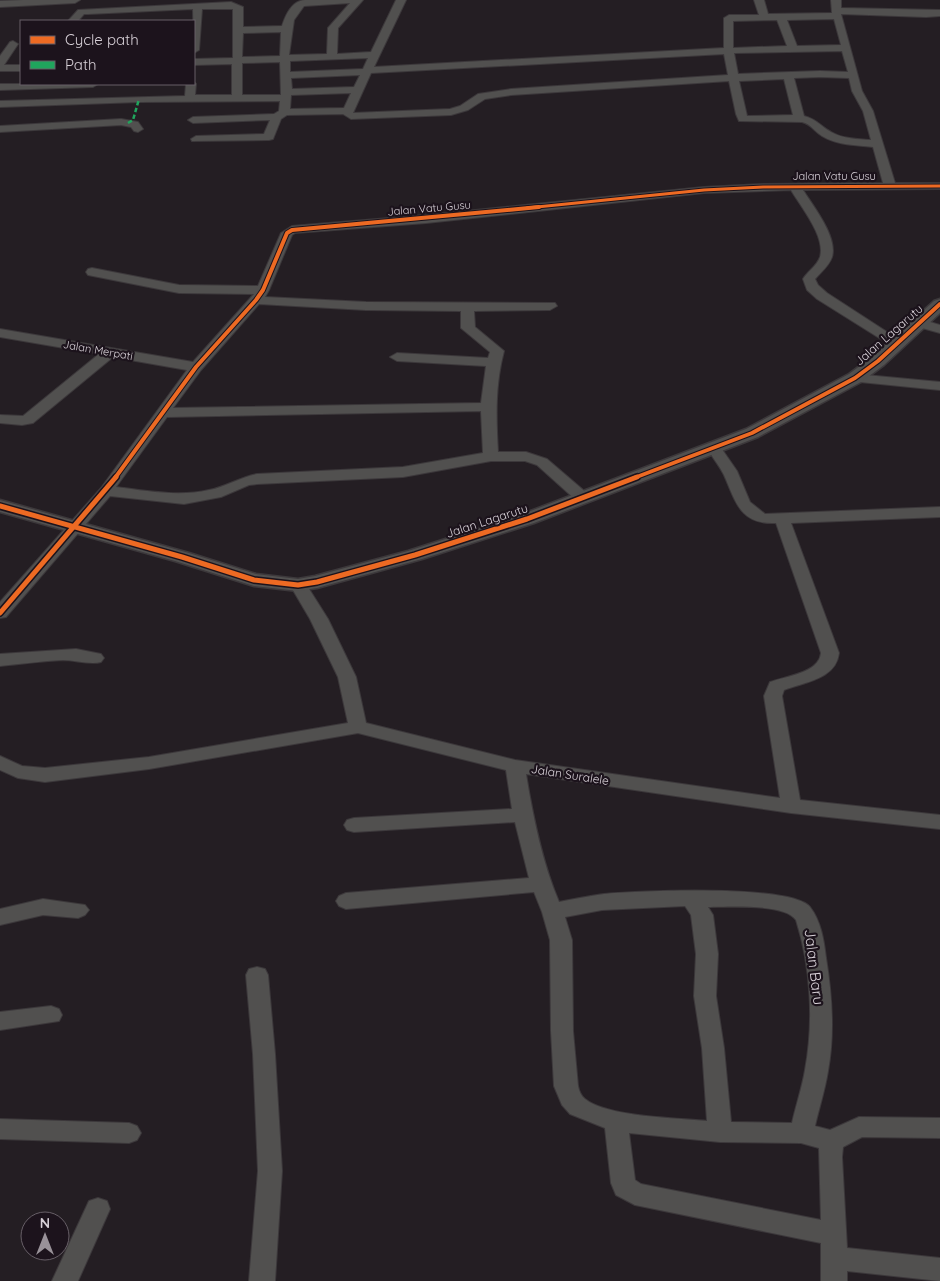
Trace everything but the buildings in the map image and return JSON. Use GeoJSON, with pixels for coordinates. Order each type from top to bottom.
{"type":"FeatureCollection","features":[{"type":"Feature","properties":{"kind":"street"},"geometry":{"type":"LineString","coordinates":[[0,4],[75,0]]}},
{"type":"Feature","properties":{"kind":"street"},"geometry":{"type":"LineString","coordinates":[[332,56],[331,32],[356,0]]}},
{"type":"Feature","properties":{"kind":"street"},"geometry":{"type":"LineString","coordinates":[[196,139],[269,137],[271,129],[280,114],[286,95],[286,29],[291,14],[301,3],[356,0]]}},
{"type":"Feature","properties":{"kind":"street"},"geometry":{"type":"LineString","coordinates":[[348,111],[401,0]]}},
{"type":"Feature","properties":{"kind":"street"},"geometry":{"type":"LineString","coordinates":[[758,0],[764,17]]}},
{"type":"Feature","properties":{"kind":"street"},"geometry":{"type":"LineString","coordinates":[[74,20],[81,12],[123,5],[158,8],[170,4],[198,7],[238,7],[238,99]]}},
{"type":"Feature","properties":{"kind":"street"},"geometry":{"type":"LineString","coordinates":[[116,20],[123,5]]}},
{"type":"Feature","properties":{"kind":"street"},"geometry":{"type":"LineString","coordinates":[[195,39],[198,7]]}},
{"type":"Feature","properties":{"kind":"street"},"geometry":{"type":"LineString","coordinates":[[155,20],[158,8]]}},
{"type":"Feature","properties":{"kind":"street"},"geometry":{"type":"LineString","coordinates":[[836,9],[857,91],[868,111],[890,186]]}},
{"type":"Feature","properties":{"kind":"street"},"geometry":{"type":"LineString","coordinates":[[878,144],[836,138],[826,134],[811,121],[799,119],[743,119],[740,114],[733,78],[729,18],[781,17],[836,9],[926,14],[940,13]]}},
{"type":"Feature","properties":{"kind":"street"},"geometry":{"type":"LineString","coordinates":[[291,14],[306,14]]}},
{"type":"Feature","properties":{"kind":"street"},"geometry":{"type":"LineString","coordinates":[[328,14],[345,14]]}},
{"type":"Feature","properties":{"kind":"street"},"geometry":{"type":"LineString","coordinates":[[781,17],[793,49]]}},
{"type":"Feature","properties":{"kind":"street"},"geometry":{"type":"LineString","coordinates":[[239,30],[286,29]]}},
{"type":"Feature","properties":{"kind":"street"},"geometry":{"type":"LineString","coordinates":[[0,45],[16,44],[0,63]]}},
{"type":"Feature","properties":{"kind":"street"},"geometry":{"type":"LineString","coordinates":[[286,75],[398,70],[562,68],[730,50],[846,48]]}},
{"type":"Feature","properties":{"kind":"street"},"geometry":{"type":"LineString","coordinates":[[195,62],[376,55]]}},
{"type":"Feature","properties":{"kind":"street"},"geometry":{"type":"LineString","coordinates":[[0,68],[20,68]]}},
{"type":"Feature","properties":{"kind":"street"},"geometry":{"type":"LineString","coordinates":[[561,89],[566,84],[562,68]]}},
{"type":"Feature","properties":{"kind":"street"},"geometry":{"type":"LineString","coordinates":[[348,111],[348,114],[351,116],[452,112],[464,108],[482,96],[733,78],[788,75],[854,75]]}},
{"type":"Feature","properties":{"kind":"street"},"geometry":{"type":"LineString","coordinates":[[788,75],[799,119]]}},
{"type":"Feature","properties":{"kind":"street"},"geometry":{"type":"LineString","coordinates":[[0,87],[62,85]]}},
{"type":"Feature","properties":{"kind":"street"},"geometry":{"type":"LineString","coordinates":[[190,99],[191,85]]}},
{"type":"Feature","properties":{"kind":"street"},"geometry":{"type":"LineString","coordinates":[[0,104],[140,95],[190,99],[238,99],[358,90]]}},
{"type":"Feature","properties":{"kind":"street"},"geometry":{"type":"LineString","coordinates":[[128,123],[133,120],[140,95]]}},
{"type":"Feature","properties":{"kind":"street"},"geometry":{"type":"LineString","coordinates":[[193,120],[348,111]]}},
{"type":"Feature","properties":{"kind":"street"},"geometry":{"type":"LineString","coordinates":[[0,129],[121,122],[134,124],[138,129]]}},
{"type":"Feature","properties":{"kind":"street","name":"Jalan Vatu Gusu"},"geometry":{"type":"LineString","coordinates":[[0,613],[106,491],[196,367],[259,295],[287,233],[292,230],[426,219],[704,190],[940,186]]}},
{"type":"Feature","properties":{"kind":"street"},"geometry":{"type":"LineString","coordinates":[[795,187],[829,248],[825,260],[809,279],[812,287],[822,296],[897,343]]}},
{"type":"Feature","properties":{"kind":"street"},"geometry":{"type":"LineString","coordinates":[[92,272],[179,289],[259,295],[334,306],[467,308],[550,306]]}},
{"type":"Feature","properties":{"kind":"street","name":"Jalan Lagarutu"},"geometry":{"type":"LineString","coordinates":[[0,506],[182,557],[254,580],[298,585],[317,582],[458,542],[583,498],[770,425],[855,378],[940,304]]}},
{"type":"Feature","properties":{"kind":"street"},"geometry":{"type":"LineString","coordinates":[[467,308],[468,328],[497,351],[488,407],[491,456]]}},
{"type":"Feature","properties":{"kind":"street"},"geometry":{"type":"LineString","coordinates":[[920,323],[940,329]]}},
{"type":"Feature","properties":{"kind":"street","name":"Jalan Merpati"},"geometry":{"type":"LineString","coordinates":[[0,333],[196,367]]}},
{"type":"Feature","properties":{"kind":"street"},"geometry":{"type":"LineString","coordinates":[[0,419],[28,420],[110,352]]}},
{"type":"Feature","properties":{"kind":"street"},"geometry":{"type":"LineString","coordinates":[[398,357],[494,362]]}},
{"type":"Feature","properties":{"kind":"street"},"geometry":{"type":"LineString","coordinates":[[855,378],[940,386]]}},
{"type":"Feature","properties":{"kind":"street"},"geometry":{"type":"LineString","coordinates":[[163,413],[488,407]]}},
{"type":"Feature","properties":{"kind":"street"},"geometry":{"type":"LineString","coordinates":[[714,448],[727,467],[733,479],[736,492],[747,511],[762,518],[782,519],[940,512]]}},
{"type":"Feature","properties":{"kind":"street"},"geometry":{"type":"LineString","coordinates":[[106,491],[184,499],[215,494],[245,481],[403,472],[491,456],[536,459],[583,498]]}},
{"type":"Feature","properties":{"kind":"street"},"geometry":{"type":"LineString","coordinates":[[782,519],[830,653],[829,662],[820,670],[776,686],[773,696],[791,806]]}},
{"type":"Feature","properties":{"kind":"street"},"geometry":{"type":"LineString","coordinates":[[0,762],[18,772],[45,774],[158,761],[358,727],[347,677],[319,618],[298,585]]}},
{"type":"Feature","properties":{"kind":"street"},"geometry":{"type":"LineString","coordinates":[[0,660],[85,654],[95,658]]}},
{"type":"Feature","properties":{"kind":"street","name":"Jalan Suralele"},"geometry":{"type":"LineString","coordinates":[[358,727],[515,766],[791,806],[940,822]]}},
{"type":"Feature","properties":{"kind":"street"},"geometry":{"type":"LineString","coordinates":[[515,766],[523,815],[541,884],[553,912],[561,940],[562,1031],[566,1086],[570,1098],[578,1108],[616,1122],[720,1132],[801,1134],[832,1141],[859,1127],[940,1128]]}},
{"type":"Feature","properties":{"kind":"street"},"geometry":{"type":"LineString","coordinates":[[354,825],[523,815]]}},
{"type":"Feature","properties":{"kind":"street"},"geometry":{"type":"LineString","coordinates":[[346,901],[541,884]]}},
{"type":"Feature","properties":{"kind":"street","name":"Jalan Baru"},"geometry":{"type":"LineString","coordinates":[[553,912],[581,904],[604,901],[685,898],[693,900],[775,902],[791,906],[803,912],[809,924],[815,951],[821,1032],[818,1066],[801,1134]]}},
{"type":"Feature","properties":{"kind":"street"},"geometry":{"type":"LineString","coordinates":[[693,900],[702,915],[707,954],[705,996],[713,1048],[720,1132]]}},
{"type":"Feature","properties":{"kind":"street"},"geometry":{"type":"LineString","coordinates":[[0,917],[43,907],[78,910]]}},
{"type":"Feature","properties":{"kind":"street"},"geometry":{"type":"LineString","coordinates":[[257,975],[264,1054],[270,1171],[262,1281]]}},
{"type":"Feature","properties":{"kind":"street"},"geometry":{"type":"LineString","coordinates":[[0,1021],[51,1015]]}},
{"type":"Feature","properties":{"kind":"street"},"geometry":{"type":"LineString","coordinates":[[616,1122],[622,1182],[625,1188],[635,1194],[834,1258],[940,1270]]}},
{"type":"Feature","properties":{"kind":"street"},"geometry":{"type":"LineString","coordinates":[[0,1129],[129,1132]]}},
{"type":"Feature","properties":{"kind":"street"},"geometry":{"type":"LineString","coordinates":[[832,1141],[830,1157],[834,1258]]}},
{"type":"Feature","properties":{"kind":"street"},"geometry":{"type":"LineString","coordinates":[[66,1281],[98,1209]]}},
{"type":"Feature","properties":{"kind":"marked path"},"geometry":{"type":"LineString","coordinates":[[128,123],[133,120],[139,99]]}},
{"type":"Feature","properties":{"kind":"cycle path"},"geometry":{"type":"LineString","coordinates":[[0,613],[106,491],[196,367],[256,300],[263,290],[287,233],[292,230],[426,219],[704,190],[763,187],[940,186]]}},
{"type":"Feature","properties":{"kind":"cycle path"},"geometry":{"type":"LineString","coordinates":[[0,506],[182,557],[254,580],[298,585],[317,582],[415,555],[527,519],[752,433],[855,378],[878,361],[940,304]]}}]}
